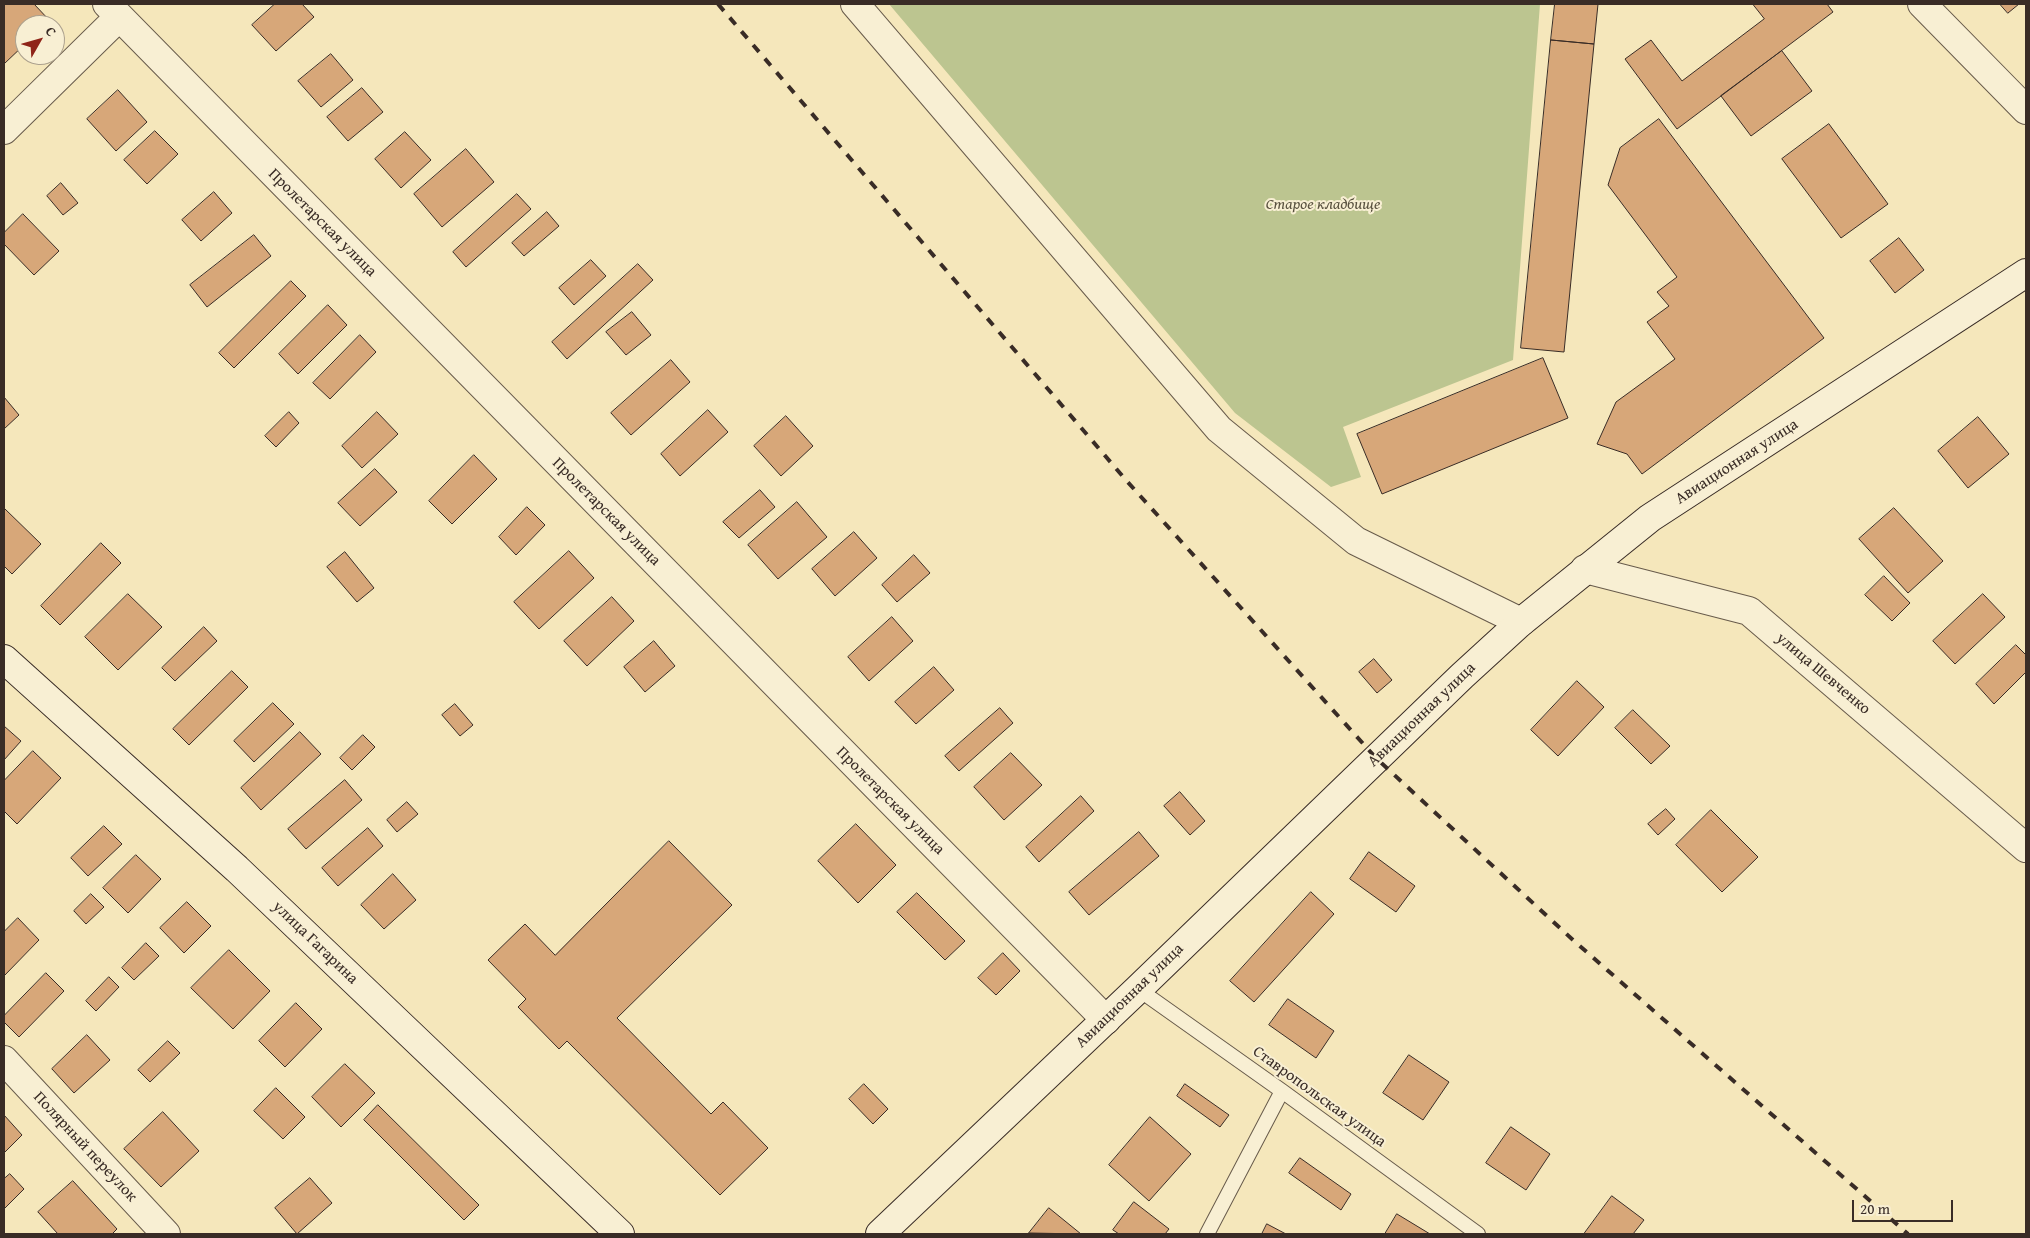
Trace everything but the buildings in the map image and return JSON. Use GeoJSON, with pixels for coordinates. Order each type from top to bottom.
{"type":"FeatureCollection","features":[{"type":"Feature","properties":{"kind":"street"},"geometry":{"type":"LineString","coordinates":[[856,4],[1218,429],[1356,541],[1521,622]]}},
{"type":"Feature","properties":{"kind":"street"},"geometry":{"type":"LineString","coordinates":[[1922,4],[2026,110]]}},
{"type":"Feature","properties":{"kind":"street"},"geometry":{"type":"LineString","coordinates":[[4,130],[113,10]]}},
{"type":"Feature","properties":{"kind":"street","name":"Пролетарская улица"},"geometry":{"type":"LineString","coordinates":[[113,10],[1106,1020]]}},
{"type":"Feature","properties":{"kind":"street","name":"Авиационная улица"},"geometry":{"type":"LineString","coordinates":[[880,1234],[1106,1020],[1462,676],[1521,622],[1584,569],[1650,518],[2026,273]]}},
{"type":"Feature","properties":{"kind":"street","name":"улица Шевченко"},"geometry":{"type":"LineString","coordinates":[[1584,569],[1749,611],[2026,848]]}},
{"type":"Feature","properties":{"kind":"street","name":"улица Гагарина"},"geometry":{"type":"LineString","coordinates":[[4,659],[237,869],[620,1234]]}},
{"type":"Feature","properties":{"kind":"street","name":"Полярный переулок"},"geometry":{"type":"LineString","coordinates":[[4,1060],[166,1234]]}},
{"type":"Feature","properties":{"kind":"lane","name":"Ставропольская улица"},"geometry":{"type":"LineString","coordinates":[[1138,989],[1478,1234]]}},
{"type":"Feature","properties":{"kind":"lane"},"geometry":{"type":"LineString","coordinates":[[1207,1234],[1282,1091]]}},
{"type":"Feature","properties":{"kind":"green space","name":"Старое кладбище"},"geometry":{"type":"Polygon","coordinates":[[[889,4],[1540,4],[1513,360],[1343,427],[1361,477],[1331,487],[1235,413],[889,4]]]}},
{"type":"Feature","properties":{"kind":"railway"},"geometry":{"type":"LineString","coordinates":[[718,4],[1125,479],[1376,758],[1573,940],[1908,1234]]}}]}
